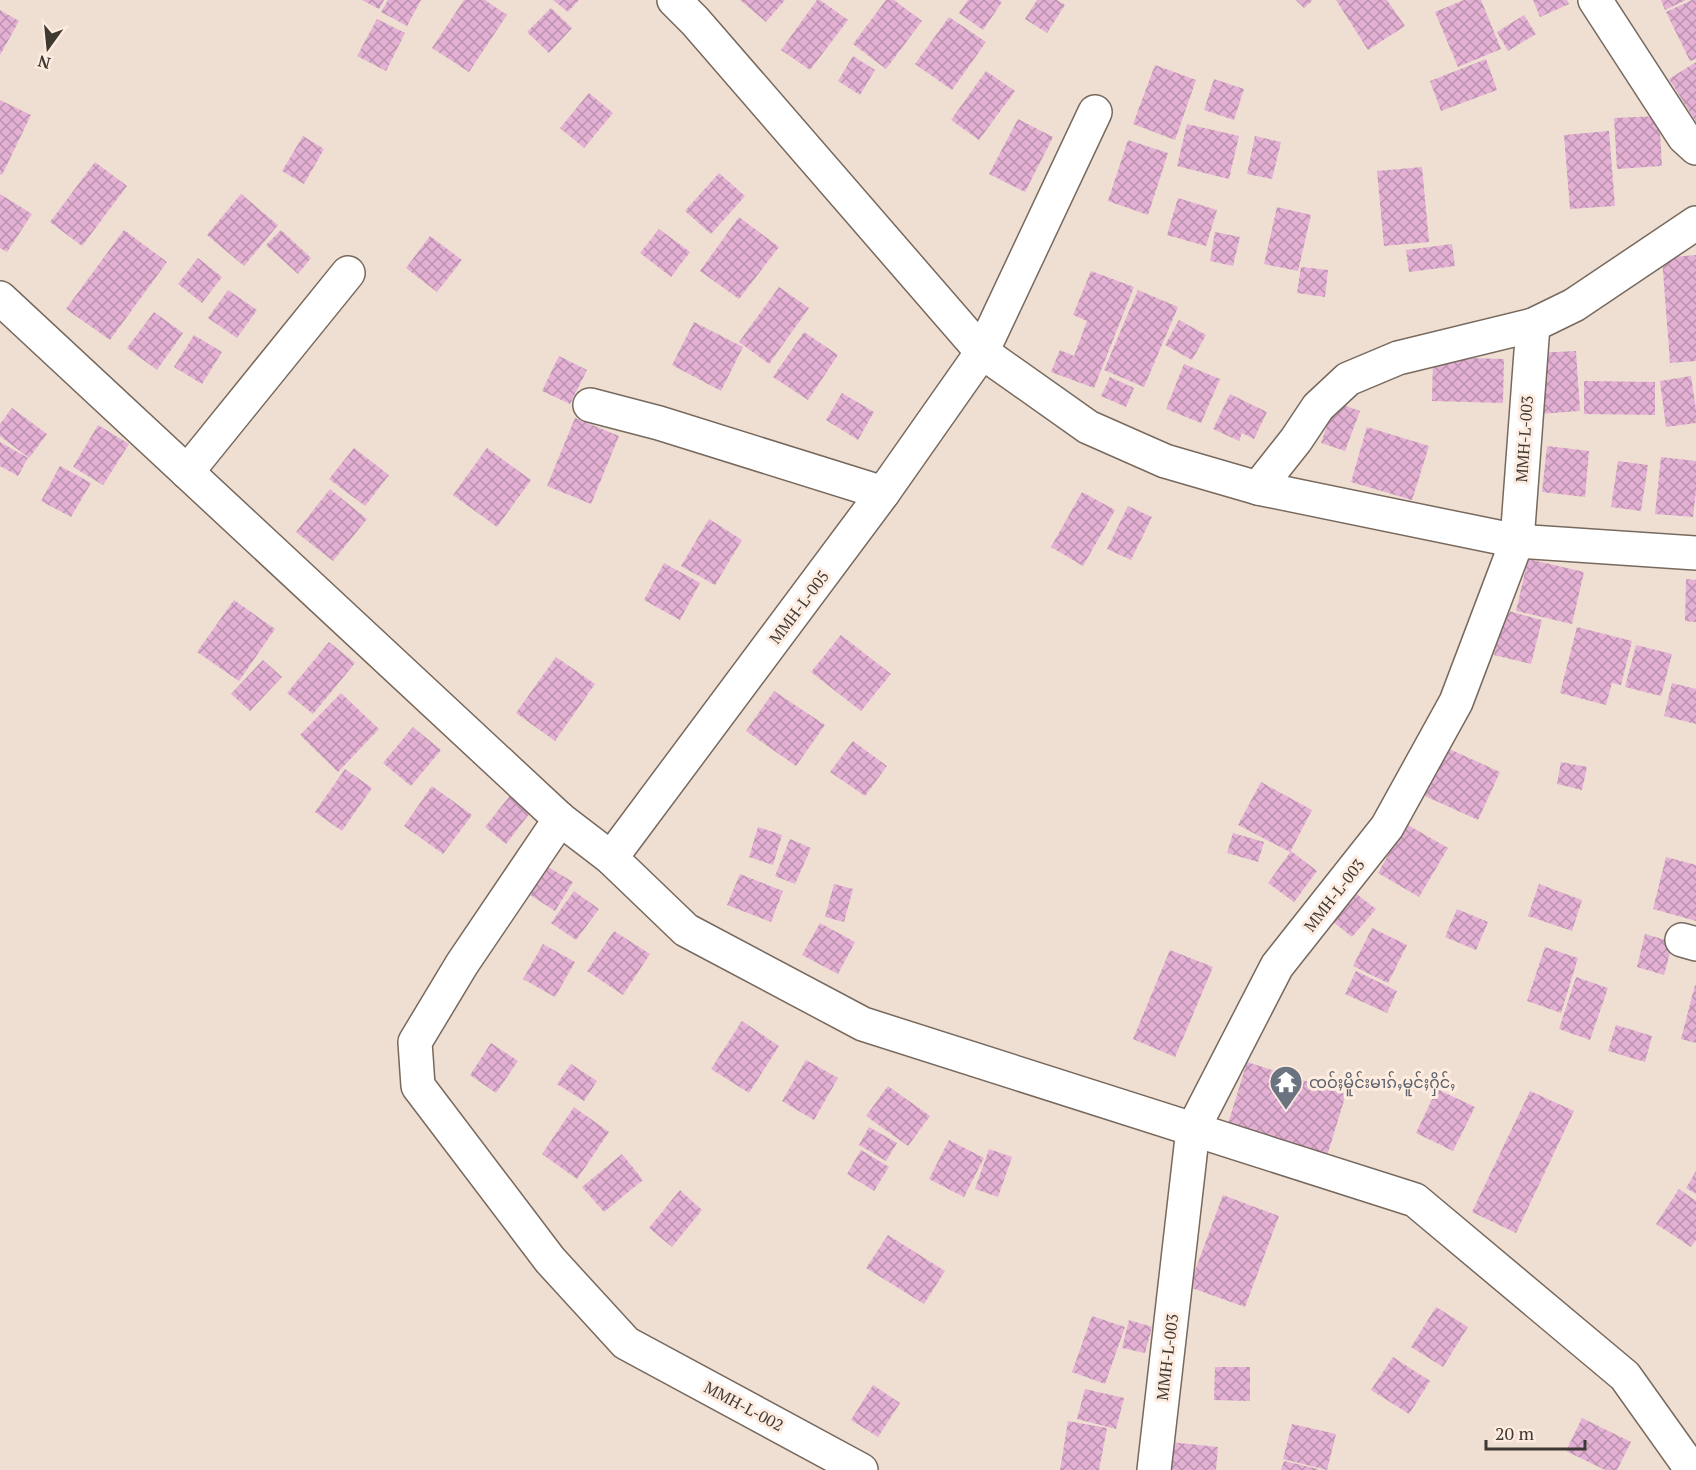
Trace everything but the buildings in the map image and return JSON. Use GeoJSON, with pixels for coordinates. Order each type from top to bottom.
{"type":"FeatureCollection","features":[{"type":"Feature","properties":{"kind":"street"},"geometry":{"type":"LineString","coordinates":[[674,0],[982,352],[1088,427],[1165,461],[1258,488],[1517,542],[1696,554]]}},
{"type":"Feature","properties":{"kind":"street"},"geometry":{"type":"LineString","coordinates":[[1595,0],[1684,136],[1696,148]]}},
{"type":"Feature","properties":{"kind":"street","name":"MMH-L-005"},"geometry":{"type":"LineString","coordinates":[[611,858],[883,494],[982,352],[1095,112]]}},
{"type":"Feature","properties":{"kind":"street"},"geometry":{"type":"LineString","coordinates":[[1258,488],[1296,440],[1318,407],[1348,379],[1398,358],[1533,325],[1574,305],[1696,223]]}},
{"type":"Feature","properties":{"kind":"street"},"geometry":{"type":"LineString","coordinates":[[187,472],[348,273]]}},
{"type":"Feature","properties":{"kind":"street"},"geometry":{"type":"LineString","coordinates":[[0,298],[560,819],[611,858],[686,930],[863,1024],[1414,1200],[1624,1376],[1692,1470]]}},
{"type":"Feature","properties":{"kind":"street","name":"MMH-L-003"},"geometry":{"type":"LineString","coordinates":[[1154,1470],[1192,1130],[1277,966],[1387,827],[1456,702],[1517,542],[1533,325]]}},
{"type":"Feature","properties":{"kind":"street"},"geometry":{"type":"LineString","coordinates":[[590,405],[659,423],[883,494]]}},
{"type":"Feature","properties":{"kind":"street","name":"MMH-L-002"},"geometry":{"type":"LineString","coordinates":[[560,819],[462,964],[415,1042],[418,1086],[550,1260],[626,1343],[861,1470]]}},
{"type":"Feature","properties":{"kind":"place","name":"ၸဝ်ႈမိူင်းမၢၵ်ႇမူင်ႈႁိင်ႇ"},"geometry":{"type":"Point","coordinates":[1286,1111]}}]}
